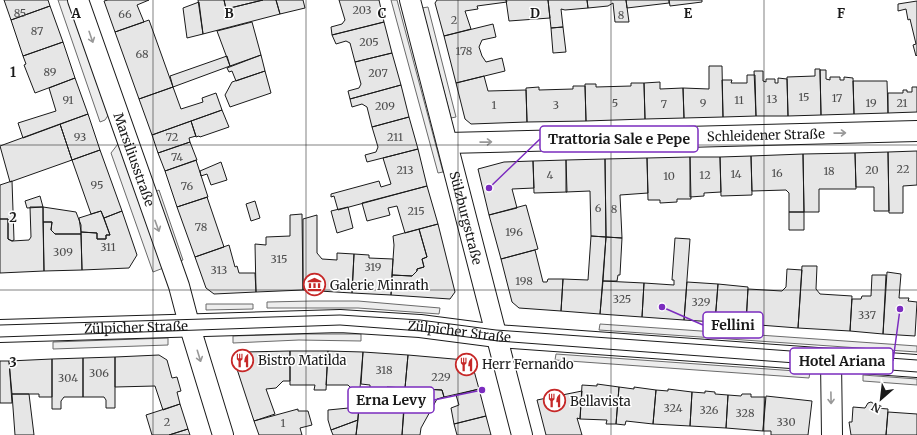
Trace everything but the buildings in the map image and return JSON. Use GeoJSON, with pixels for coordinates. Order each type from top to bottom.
{"type":"FeatureCollection","features":[{"type":"Feature","properties":{"kind":"street","name":"Marsiliusstraße"},"geometry":{"type":"LineString","coordinates":[[78,0],[179,286],[188,321],[223,435]]}},
{"type":"Feature","properties":{"kind":"street","name":"Sülzburgstraße"},"geometry":{"type":"LineString","coordinates":[[410,0],[522,435]]}},
{"type":"Feature","properties":{"kind":"street","name":"Schleidener Straße"},"geometry":{"type":"LineString","coordinates":[[447,143],[917,131]]}},
{"type":"Feature","properties":{"kind":"street","name":"Zülpicher Straße"},"geometry":{"type":"LineString","coordinates":[[0,331],[188,321],[340,321],[420,326],[497,336],[830,361],[917,366]]}},
{"type":"Feature","properties":{"kind":"street"},"geometry":{"type":"LineString","coordinates":[[830,361],[832,435]]}},
{"type":"Feature","properties":{"kind":"shaded area"},"geometry":{"type":"Polygon","coordinates":[[[58,0],[72,0],[111,111],[105,120],[100,122],[58,0]]]}},
{"type":"Feature","properties":{"kind":"shaded area"},"geometry":{"type":"Polygon","coordinates":[[[391,0],[397,0],[443,172],[438,173],[391,0]]]}},
{"type":"Feature","properties":{"kind":"shaded area"},"geometry":{"type":"Polygon","coordinates":[[[428,7],[456,117],[451,118],[422,8],[428,7]]]}},
{"type":"Feature","properties":{"kind":"shaded area"},"geometry":{"type":"Polygon","coordinates":[[[121,140],[166,267],[153,272],[111,153],[121,140]]]}},
{"type":"Feature","properties":{"kind":"shaded area"},"geometry":{"type":"Polygon","coordinates":[[[159,190],[183,260],[177,262],[153,193],[159,190]]]}},
{"type":"Feature","properties":{"kind":"shaded area"},"geometry":{"type":"Polygon","coordinates":[[[358,301],[440,308],[439,314],[358,308],[267,308],[267,302],[358,301]]]}},
{"type":"Feature","properties":{"kind":"shaded area"},"geometry":{"type":"Polygon","coordinates":[[[206,304],[253,304],[253,309],[206,310],[206,304]]]}},
{"type":"Feature","properties":{"kind":"shaded area"},"geometry":{"type":"Polygon","coordinates":[[[600,324],[917,346],[917,352],[599,330],[600,324]]]}},
{"type":"Feature","properties":{"kind":"shaded area"},"geometry":{"type":"Polygon","coordinates":[[[361,334],[361,341],[299,340],[233,343],[233,336],[361,334]]]}},
{"type":"Feature","properties":{"kind":"shaded area"},"geometry":{"type":"Polygon","coordinates":[[[168,338],[168,345],[53,349],[53,342],[168,338]]]}},
{"type":"Feature","properties":{"kind":"shaded area"},"geometry":{"type":"Polygon","coordinates":[[[556,354],[810,372],[809,378],[555,360],[556,354]]]}},
{"type":"Feature","properties":{"kind":"shaded area"},"geometry":{"type":"Polygon","coordinates":[[[863,375],[917,379],[917,385],[863,381],[863,375]]]}},
{"type":"Feature","properties":{"kind":"tram line"},"geometry":{"type":"LineString","coordinates":[[0,325],[340,315],[420,320],[496,330],[917,360]]}},
{"type":"Feature","properties":{"kind":"tram line"},"geometry":{"type":"LineString","coordinates":[[0,337],[340,325],[421,331],[498,341],[917,372]]}},
{"type":"Feature","properties":{"kind":"place","name":"Trattoria Sale e Pepe"},"geometry":{"type":"Point","coordinates":[489,188]}},
{"type":"Feature","properties":{"kind":"place","name":"Galerie Minrath"},"geometry":{"type":"Point","coordinates":[315,285]}},
{"type":"Feature","properties":{"kind":"place","name":"Fellini"},"geometry":{"type":"Point","coordinates":[662,307]}},
{"type":"Feature","properties":{"kind":"place","name":"Hotel Ariana"},"geometry":{"type":"Point","coordinates":[900,309]}},
{"type":"Feature","properties":{"kind":"place","name":"Bistro Matilda"},"geometry":{"type":"Point","coordinates":[243,360]}},
{"type":"Feature","properties":{"kind":"place","name":"Herr Fernando"},"geometry":{"type":"Point","coordinates":[467,364]}},
{"type":"Feature","properties":{"kind":"place","name":"Erna Levy"},"geometry":{"type":"Point","coordinates":[482,390]}},
{"type":"Feature","properties":{"kind":"place","name":"Bellavista"},"geometry":{"type":"Point","coordinates":[554,401]}}]}
